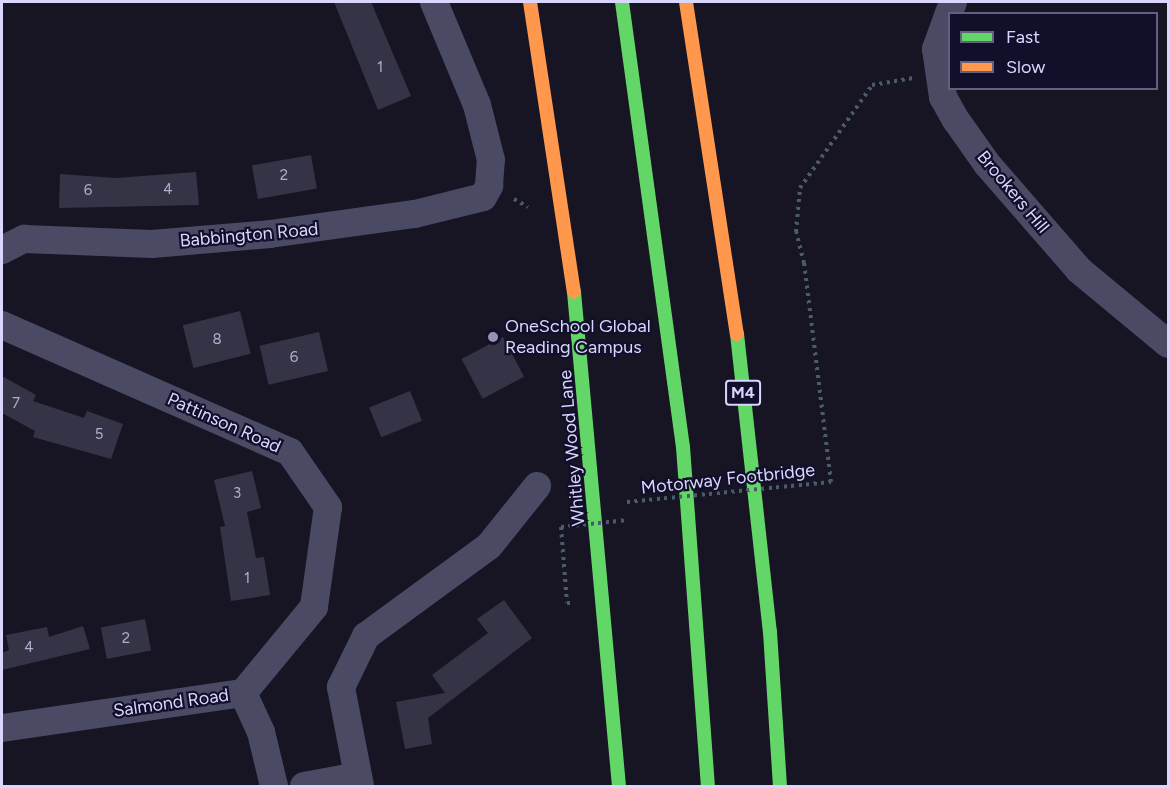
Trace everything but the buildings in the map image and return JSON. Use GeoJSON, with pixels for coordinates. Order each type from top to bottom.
{"type":"FeatureCollection","features":[{"type":"Feature","properties":{"kind":"main road","name":"Whitley Wood Lane"},"geometry":{"type":"LineString","coordinates":[[530,2],[577,314],[618,786]]}},
{"type":"Feature","properties":{"kind":"main road"},"geometry":{"type":"LineString","coordinates":[[622,2],[683,447],[708,786]]}},
{"type":"Feature","properties":{"kind":"main road","name":"M4"},"geometry":{"type":"LineString","coordinates":[[686,2],[730,269],[770,632],[780,786]]}},
{"type":"Feature","properties":{"kind":"street"},"geometry":{"type":"LineString","coordinates":[[434,2],[477,105],[491,160],[489,186]]}},
{"type":"Feature","properties":{"kind":"street","name":"Brookers Hill"},"geometry":{"type":"LineString","coordinates":[[948,16],[936,48],[943,97],[956,120],[987,164],[1079,270],[1168,344]]}},
{"type":"Feature","properties":{"kind":"street","name":"Babbington Road"},"geometry":{"type":"LineString","coordinates":[[2,250],[24,239],[152,244],[352,225],[483,197],[489,186]]}},
{"type":"Feature","properties":{"kind":"street","name":"Pattinson Road"},"geometry":{"type":"LineString","coordinates":[[2,325],[290,452],[328,507],[314,607],[243,693]]}},
{"type":"Feature","properties":{"kind":"street"},"geometry":{"type":"LineString","coordinates":[[304,786],[359,781],[341,687],[366,636],[489,546],[537,486]]}},
{"type":"Feature","properties":{"kind":"street","name":"Salmond Road"},"geometry":{"type":"LineString","coordinates":[[2,728],[243,693],[261,732],[274,786]]}},
{"type":"Feature","properties":{"kind":"path","name":"Motorway Footbridge"},"geometry":{"type":"LineString","coordinates":[[627,502],[831,482],[804,263],[796,232],[800,188],[872,85],[907,79]]}},
{"type":"Feature","properties":{"kind":"path"},"geometry":{"type":"LineString","coordinates":[[489,186],[538,212]]}},
{"type":"Feature","properties":{"kind":"path","name":"Motorway Footbridge"},"geometry":{"type":"LineString","coordinates":[[567,603],[561,527],[628,520]]}},
{"type":"Feature","properties":{"kind":"traffic: fast"},"geometry":{"type":"LineString","coordinates":[[622,2],[683,447],[708,786]]}},
{"type":"Feature","properties":{"kind":"traffic: fast"},"geometry":{"type":"LineString","coordinates":[[574,292],[619,786]]}},
{"type":"Feature","properties":{"kind":"traffic: fast"},"geometry":{"type":"LineString","coordinates":[[737,334],[770,632],[780,786]]}},
{"type":"Feature","properties":{"kind":"traffic: slow"},"geometry":{"type":"LineString","coordinates":[[530,2],[574,292]]}},
{"type":"Feature","properties":{"kind":"traffic: slow"},"geometry":{"type":"LineString","coordinates":[[686,2],[737,334]]}},
{"type":"Feature","properties":{"kind":"place","name":"OneSchool Global Reading Campus"},"geometry":{"type":"Point","coordinates":[493,337]}}]}
